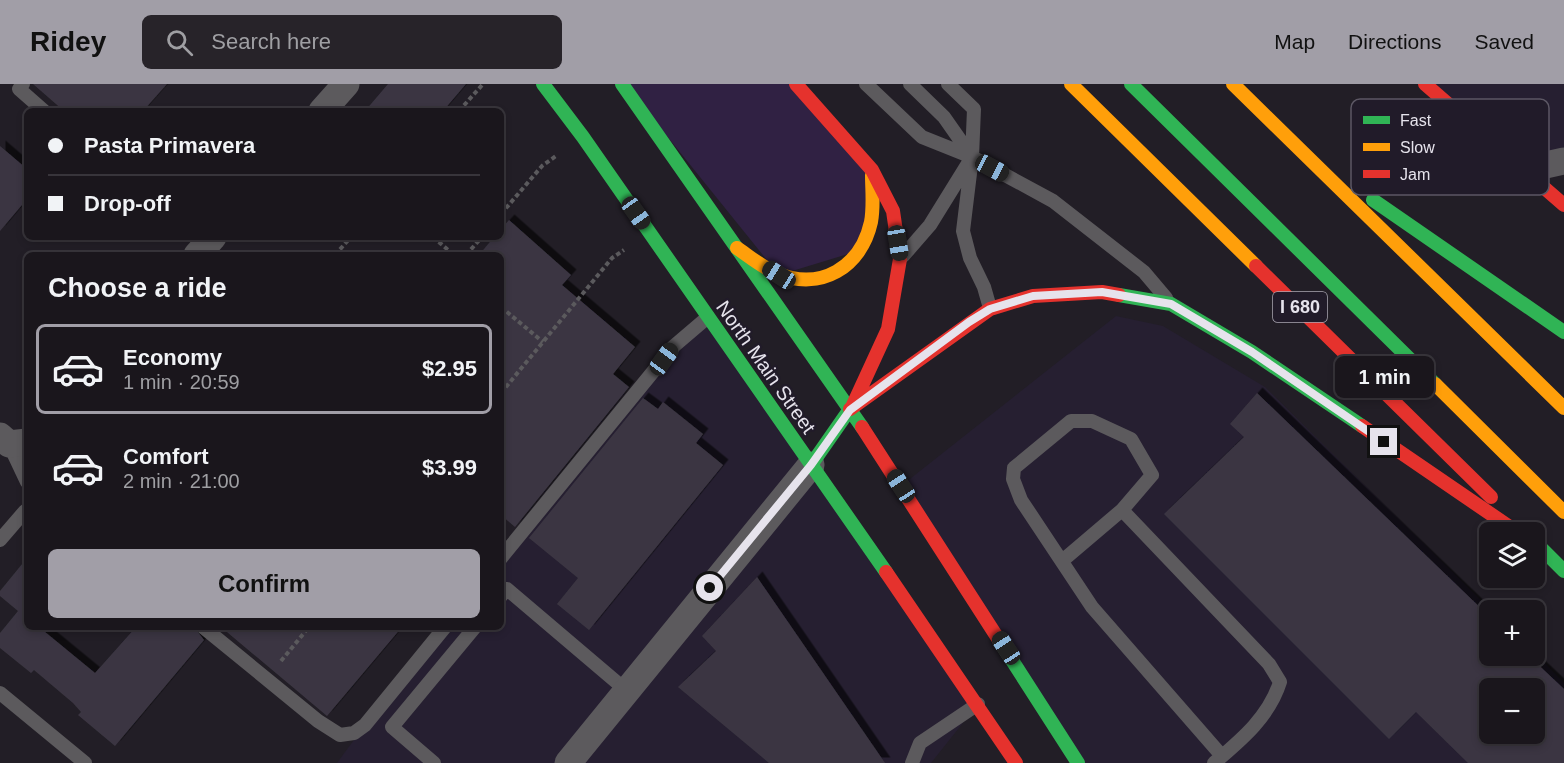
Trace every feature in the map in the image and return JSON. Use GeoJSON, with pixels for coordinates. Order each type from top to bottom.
{"type":"FeatureCollection","features":[{"type":"Feature","properties":{"kind":"main road","name":"North Main Street"},"geometry":{"type":"LineString","coordinates":[[543,84],[583,137],[978,704],[1016,763]]}},
{"type":"Feature","properties":{"kind":"main road"},"geometry":{"type":"LineString","coordinates":[[622,84],[850,410],[1078,763]]}},
{"type":"Feature","properties":{"kind":"main road"},"geometry":{"type":"LineString","coordinates":[[796,84],[872,170],[893,211],[900,259],[888,329],[850,410],[811,465]]}},
{"type":"Feature","properties":{"kind":"main road","name":"I 680"},"geometry":{"type":"LineString","coordinates":[[1071,84],[1374,379],[1516,522]]}},
{"type":"Feature","properties":{"kind":"main road","name":"I 680"},"geometry":{"type":"LineString","coordinates":[[1131,84],[1564,512]]}},
{"type":"Feature","properties":{"kind":"main road"},"geometry":{"type":"LineString","coordinates":[[1233,84],[1564,408]]}},
{"type":"Feature","properties":{"kind":"main road"},"geometry":{"type":"LineString","coordinates":[[1425,84],[1442,99]]}},
{"type":"Feature","properties":{"kind":"main road"},"geometry":{"type":"LineString","coordinates":[[1296,146],[1351,184]]}},
{"type":"Feature","properties":{"kind":"main road"},"geometry":{"type":"LineString","coordinates":[[737,248],[779,275],[816,282],[843,272],[861,250],[871,221],[872,170]]}},
{"type":"Feature","properties":{"kind":"main road"},"geometry":{"type":"LineString","coordinates":[[1549,192],[1564,205]]}},
{"type":"Feature","properties":{"kind":"main road"},"geometry":{"type":"LineString","coordinates":[[1367,195],[1564,332]]}},
{"type":"Feature","properties":{"kind":"main road"},"geometry":{"type":"LineString","coordinates":[[850,410],[990,309],[1033,296],[1102,292],[1171,304],[1252,352],[1502,522]]}},
{"type":"Feature","properties":{"kind":"main road"},"geometry":{"type":"LineString","coordinates":[[1545,553],[1564,571]]}},
{"type":"Feature","properties":{"kind":"street"},"geometry":{"type":"LineString","coordinates":[[325,108],[346,84]]}},
{"type":"Feature","properties":{"kind":"street"},"geometry":{"type":"LineString","coordinates":[[1549,164],[1564,161]]}},
{"type":"Feature","properties":{"kind":"street"},"geometry":{"type":"LineString","coordinates":[[200,252],[210,240]]}},
{"type":"Feature","properties":{"kind":"street"},"geometry":{"type":"LineString","coordinates":[[568,763],[811,465]]}},
{"type":"Feature","properties":{"kind":"lane"},"geometry":{"type":"LineString","coordinates":[[23,84],[19,89],[41,108]]}},
{"type":"Feature","properties":{"kind":"lane"},"geometry":{"type":"LineString","coordinates":[[866,84],[922,136],[972,157],[1053,201],[1144,272],[1171,304]]}},
{"type":"Feature","properties":{"kind":"lane"},"geometry":{"type":"LineString","coordinates":[[910,84],[944,117],[972,157]]}},
{"type":"Feature","properties":{"kind":"lane"},"geometry":{"type":"LineString","coordinates":[[948,84],[974,109],[972,157],[963,231],[970,258],[984,287],[990,309]]}},
{"type":"Feature","properties":{"kind":"lane"},"geometry":{"type":"LineString","coordinates":[[900,259],[930,225],[972,157]]}},
{"type":"Feature","properties":{"kind":"lane"},"geometry":{"type":"LineString","coordinates":[[504,554],[674,346],[708,317]]}},
{"type":"Feature","properties":{"kind":"lane"},"geometry":{"type":"LineString","coordinates":[[1062,561],[1122,510],[1152,475],[1131,439],[1092,421],[1071,421],[1014,468],[1013,479],[1021,500],[1092,607],[1218,760],[1254,727],[1275,698],[1280,682],[1269,664],[1122,510]]}},
{"type":"Feature","properties":{"kind":"lane"},"geometry":{"type":"LineString","coordinates":[[9,444],[24,476]]}},
{"type":"Feature","properties":{"kind":"lane"},"geometry":{"type":"LineString","coordinates":[[0,540],[24,512]]}},
{"type":"Feature","properties":{"kind":"lane"},"geometry":{"type":"LineString","coordinates":[[504,592],[507,589],[627,691]]}},
{"type":"Feature","properties":{"kind":"lane"},"geometry":{"type":"LineString","coordinates":[[207,630],[340,735],[354,733],[365,724],[443,630]]}},
{"type":"Feature","properties":{"kind":"lane"},"geometry":{"type":"LineString","coordinates":[[434,763],[392,727],[473,630]]}},
{"type":"Feature","properties":{"kind":"lane"},"geometry":{"type":"LineString","coordinates":[[0,693],[85,763]]}},
{"type":"Feature","properties":{"kind":"lane"},"geometry":{"type":"LineString","coordinates":[[912,763],[920,743],[978,704]]}},
{"type":"Feature","properties":{"kind":"path"},"geometry":{"type":"LineString","coordinates":[[462,108],[483,84]]}},
{"type":"Feature","properties":{"kind":"path"},"geometry":{"type":"LineString","coordinates":[[504,210],[542,166],[583,137]]}},
{"type":"Feature","properties":{"kind":"path"},"geometry":{"type":"LineString","coordinates":[[504,389],[612,258],[649,232]]}},
{"type":"Feature","properties":{"kind":"path"},"geometry":{"type":"LineString","coordinates":[[338,252],[348,240]]}},
{"type":"Feature","properties":{"kind":"path"},"geometry":{"type":"LineString","coordinates":[[436,240],[450,252]]}},
{"type":"Feature","properties":{"kind":"path"},"geometry":{"type":"LineString","coordinates":[[469,252],[479,240]]}},
{"type":"Feature","properties":{"kind":"path"},"geometry":{"type":"LineString","coordinates":[[504,310],[543,342]]}},
{"type":"Feature","properties":{"kind":"path"},"geometry":{"type":"LineString","coordinates":[[267,678],[307,630]]}},
{"type":"Feature","properties":{"kind":"shaded area"},"geometry":{"type":"Polygon","coordinates":[[[625,84],[796,84],[872,170],[861,250],[779,275],[625,84]]]}},
{"type":"Feature","properties":{"kind":"shaded area"},"geometry":{"type":"Polygon","coordinates":[[[1425,84],[1564,84],[1564,161],[1549,164],[1549,99],[1442,99],[1425,84]]]}},
{"type":"Feature","properties":{"kind":"shaded area"},"geometry":{"type":"Polygon","coordinates":[[[1116,316],[1163,326],[1265,387],[1481,600],[1479,600],[1479,666],[1545,666],[1545,663],[1564,683],[1564,763],[1078,763],[901,486],[1116,316]]]}},
{"type":"Feature","properties":{"kind":"shaded area"},"geometry":{"type":"Polygon","coordinates":[[[708,317],[978,704],[931,763],[337,763],[443,630],[504,630],[504,554],[653,373],[708,317]]]}},
{"type":"Feature","properties":{"kind":"building"},"geometry":{"type":"Polygon","coordinates":[[[33,84],[167,84],[146,108],[61,108],[33,84]]]}},
{"type":"Feature","properties":{"kind":"building"},"geometry":{"type":"Polygon","coordinates":[[[388,84],[466,84],[446,108],[368,108],[388,84]]]}},
{"type":"Feature","properties":{"kind":"building"},"geometry":{"type":"Polygon","coordinates":[[[0,146],[24,166],[24,203],[0,231],[0,146]]]}},
{"type":"Feature","properties":{"kind":"building"},"geometry":{"type":"Polygon","coordinates":[[[509,220],[571,275],[562,285],[635,347],[613,374],[629,387],[515,527],[504,518],[504,252],[482,252],[492,240],[504,240],[504,226],[509,220]]]}},
{"type":"Feature","properties":{"kind":"building"},"geometry":{"type":"Polygon","coordinates":[[[1257,393],[1479,606],[1479,666],[1540,666],[1564,689],[1564,763],[1468,763],[1416,712],[1389,739],[1164,514],[1244,437],[1230,424],[1257,393]]]}},
{"type":"Feature","properties":{"kind":"building"},"geometry":{"type":"Polygon","coordinates":[[[643,398],[658,409],[663,402],[703,434],[696,443],[723,465],[589,630],[557,604],[578,578],[529,538],[643,398]]]}},
{"type":"Feature","properties":{"kind":"building"},"geometry":{"type":"Polygon","coordinates":[[[24,562],[24,630],[43,630],[95,673],[133,630],[196,630],[204,640],[115,746],[78,715],[81,712],[73,703],[34,670],[31,673],[0,648],[0,633],[18,611],[0,596],[0,591],[24,562]]]}},
{"type":"Feature","properties":{"kind":"building"},"geometry":{"type":"Polygon","coordinates":[[[757,577],[885,763],[769,763],[678,687],[716,651],[702,636],[757,577]]]}},
{"type":"Feature","properties":{"kind":"building"},"geometry":{"type":"Polygon","coordinates":[[[225,630],[399,630],[327,716],[225,630]]]}},
{"type":"Feature","properties":{"kind":"traffic: fast"},"geometry":{"type":"LineString","coordinates":[[543,84],[583,137],[886,572]]}},
{"type":"Feature","properties":{"kind":"traffic: fast"},"geometry":{"type":"LineString","coordinates":[[622,84],[862,427]]}},
{"type":"Feature","properties":{"kind":"traffic: fast"},"geometry":{"type":"LineString","coordinates":[[1131,84],[1435,384]]}},
{"type":"Feature","properties":{"kind":"traffic: fast"},"geometry":{"type":"LineString","coordinates":[[1373,200],[1564,332]]}},
{"type":"Feature","properties":{"kind":"traffic: fast"},"geometry":{"type":"LineString","coordinates":[[1119,295],[1171,304],[1252,352],[1362,426]]}},
{"type":"Feature","properties":{"kind":"traffic: fast"},"geometry":{"type":"LineString","coordinates":[[811,465],[850,409]]}},
{"type":"Feature","properties":{"kind":"traffic: fast"},"geometry":{"type":"LineString","coordinates":[[1545,552],[1564,571]]}},
{"type":"Feature","properties":{"kind":"traffic: fast"},"geometry":{"type":"LineString","coordinates":[[999,640],[1078,763]]}},
{"type":"Feature","properties":{"kind":"traffic: slow"},"geometry":{"type":"LineString","coordinates":[[1071,84],[1256,266]]}},
{"type":"Feature","properties":{"kind":"traffic: slow"},"geometry":{"type":"LineString","coordinates":[[1233,84],[1564,408]]}},
{"type":"Feature","properties":{"kind":"traffic: slow"},"geometry":{"type":"LineString","coordinates":[[737,248],[771,271],[793,278],[823,277],[837,272],[858,252],[866,238],[872,216],[872,175]]}},
{"type":"Feature","properties":{"kind":"traffic: slow"},"geometry":{"type":"LineString","coordinates":[[1435,384],[1564,512]]}},
{"type":"Feature","properties":{"kind":"traffic: jam"},"geometry":{"type":"LineString","coordinates":[[796,84],[872,170],[893,211],[900,259],[888,329],[853,405]]}},
{"type":"Feature","properties":{"kind":"traffic: jam"},"geometry":{"type":"LineString","coordinates":[[1425,84],[1442,99]]}},
{"type":"Feature","properties":{"kind":"traffic: jam"},"geometry":{"type":"LineString","coordinates":[[1549,192],[1564,205]]}},
{"type":"Feature","properties":{"kind":"traffic: jam"},"geometry":{"type":"LineString","coordinates":[[1256,266],[1491,497]]}},
{"type":"Feature","properties":{"kind":"traffic: jam"},"geometry":{"type":"LineString","coordinates":[[850,409],[990,309],[1033,296],[1102,292],[1119,295]]}},
{"type":"Feature","properties":{"kind":"traffic: jam"},"geometry":{"type":"LineString","coordinates":[[1362,426],[1502,522]]}},
{"type":"Feature","properties":{"kind":"traffic: jam"},"geometry":{"type":"LineString","coordinates":[[862,427],[999,640]]}},
{"type":"Feature","properties":{"kind":"traffic: jam"},"geometry":{"type":"LineString","coordinates":[[886,572],[1016,763]]}},
{"type":"Feature","properties":{"kind":"route"},"geometry":{"type":"LineString","coordinates":[[710,588],[811,465],[850,410],[969,322],[990,309],[1033,296],[1102,292],[1171,304],[1252,352],[1384,442]]}}]}
